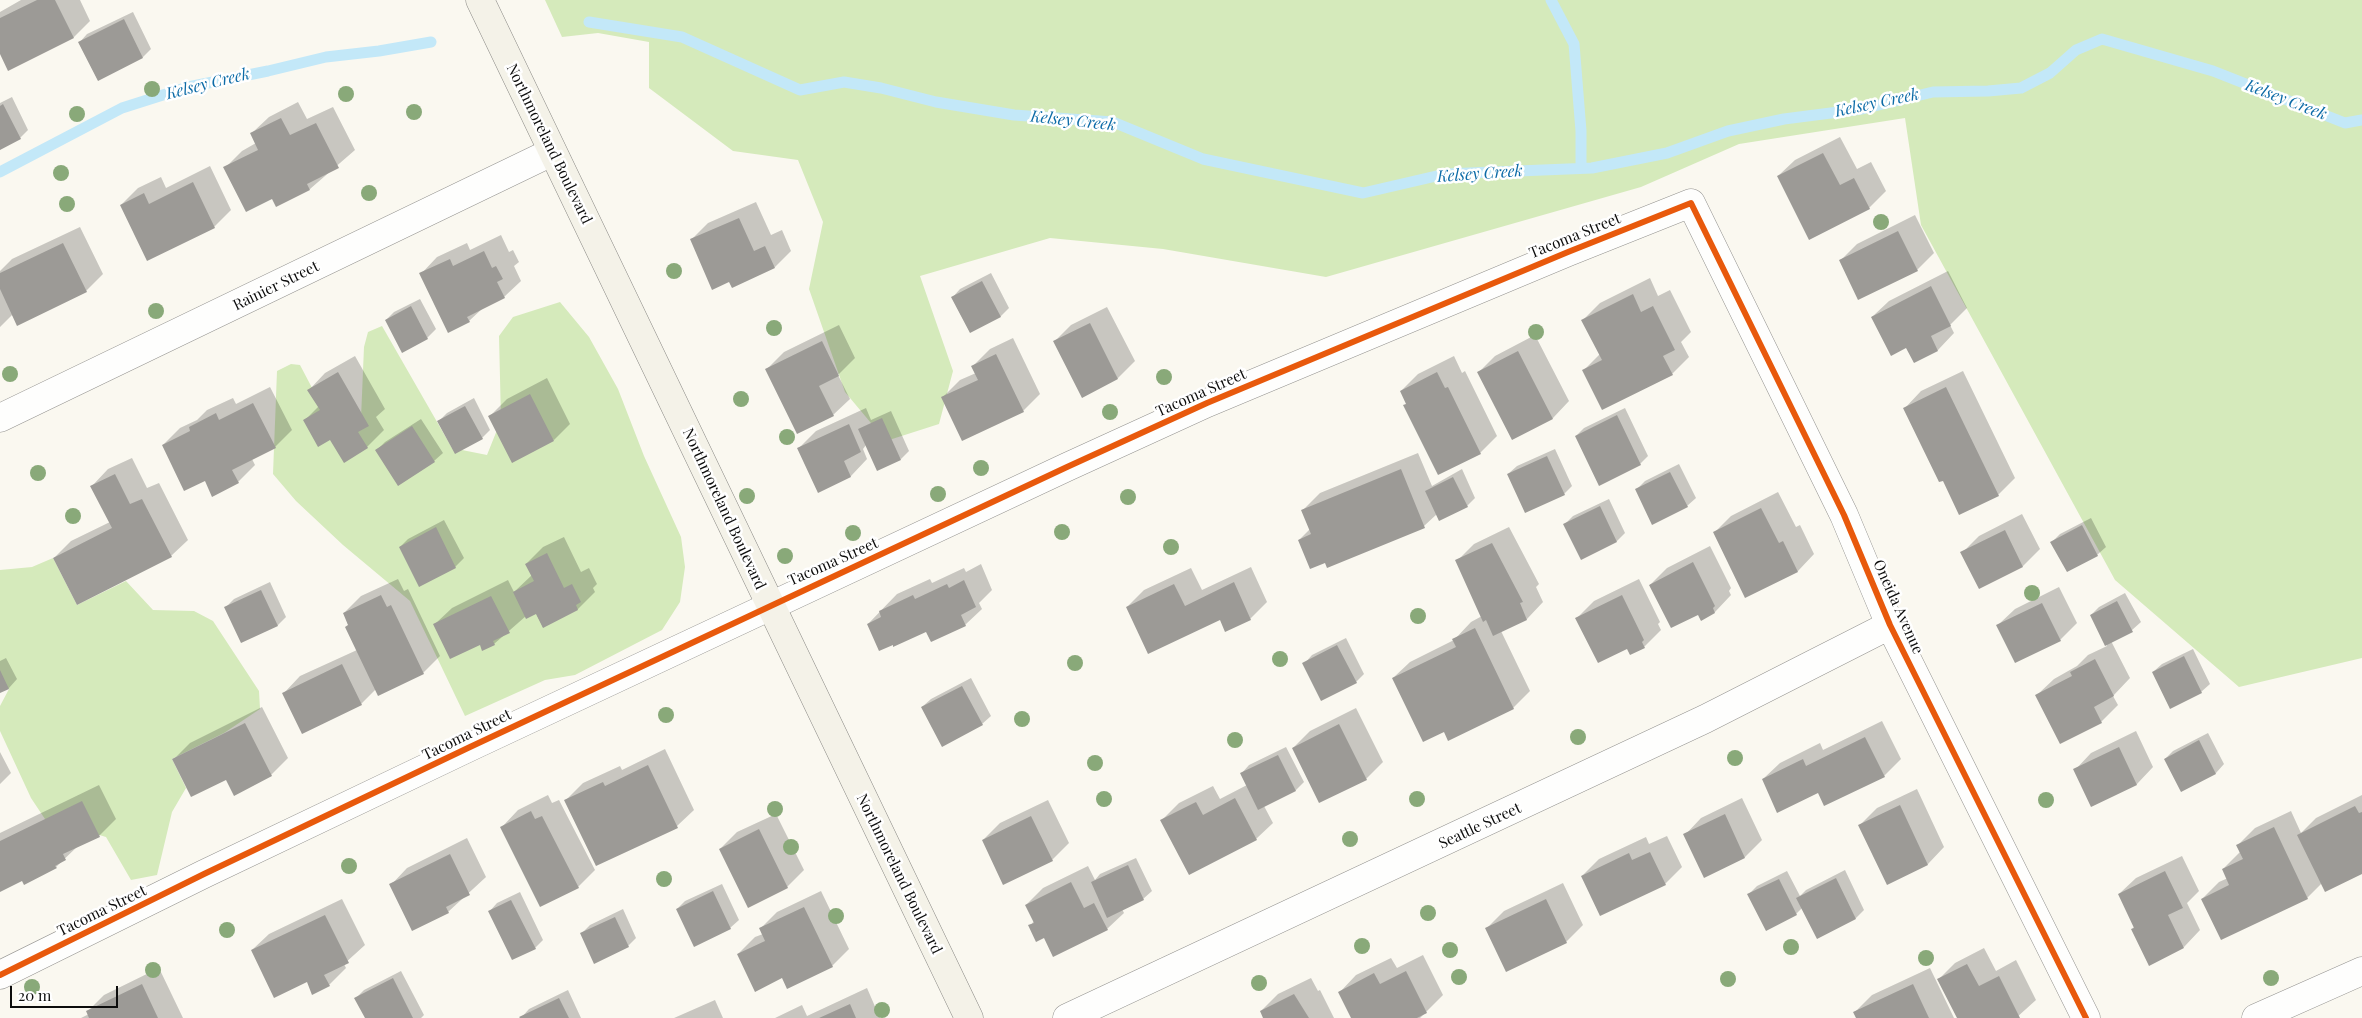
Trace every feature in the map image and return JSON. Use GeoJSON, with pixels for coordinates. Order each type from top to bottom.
{"type":"FeatureCollection","features":[{"type":"Feature","properties":{"kind":"street","name":"Northmoreland Boulevard"},"geometry":{"type":"LineString","coordinates":[[480,0],[969,1018]]}},
{"type":"Feature","properties":{"kind":"street","name":"Rainier Street"},"geometry":{"type":"LineString","coordinates":[[0,418],[552,152]]}},
{"type":"Feature","properties":{"kind":"street","name":"Tacoma Street"},"geometry":{"type":"LineString","coordinates":[[0,975],[213,870],[769,605],[878,557],[1207,403],[1568,252],[1691,203]]}},
{"type":"Feature","properties":{"kind":"street","name":"Oneida Avenue"},"geometry":{"type":"LineString","coordinates":[[1691,203],[1844,514],[1890,625],[2086,1018]]}},
{"type":"Feature","properties":{"kind":"street","name":"Seattle Street"},"geometry":{"type":"LineString","coordinates":[[1067,1018],[1327,898],[1706,719],[1890,625]]}},
{"type":"Feature","properties":{"kind":"street"},"geometry":{"type":"LineString","coordinates":[[2256,1018],[2362,971]]}},
{"type":"Feature","properties":{"kind":"green space"},"geometry":{"type":"Polygon","coordinates":[[[545,0],[2362,0],[2362,658],[2239,687],[2115,580],[1921,225],[1905,118],[1739,144],[1641,187],[1326,277],[1163,249],[1050,238],[920,276],[953,371],[939,424],[886,441],[845,392],[809,289],[823,222],[798,160],[733,151],[649,88],[649,42],[598,33],[562,37],[545,0]]]}},
{"type":"Feature","properties":{"kind":"green space"},"geometry":{"type":"Polygon","coordinates":[[[560,302],[589,337],[618,389],[644,456],[681,537],[685,567],[680,602],[662,630],[575,675],[545,680],[465,716],[410,601],[343,545],[296,501],[273,474],[277,371],[291,364],[300,365],[330,422],[361,418],[364,347],[368,332],[382,326],[452,448],[487,455],[501,420],[499,336],[513,317],[560,302]]]}},
{"type":"Feature","properties":{"kind":"green space"},"geometry":{"type":"Polygon","coordinates":[[[53,558],[77,605],[126,581],[153,610],[194,611],[213,621],[259,691],[260,709],[224,733],[172,759],[186,788],[172,812],[157,875],[131,880],[106,837],[45,819],[31,798],[0,731],[0,706],[9,689],[0,685],[0,570],[32,567],[53,558]]]}},
{"type":"Feature","properties":{"kind":"building"},"geometry":{"type":"Polygon","coordinates":[[[37,0],[55,0],[74,38],[8,71],[0,54],[0,18],[37,0]]]}},
{"type":"Feature","properties":{"kind":"building"},"geometry":{"type":"Polygon","coordinates":[[[124,19],[143,58],[98,81],[78,42],[124,19]]]}},
{"type":"Feature","properties":{"kind":"building"},"geometry":{"type":"Polygon","coordinates":[[[3,104],[21,139],[0,150],[0,106],[3,104]]]}},
{"type":"Feature","properties":{"kind":"building"},"geometry":{"type":"Polygon","coordinates":[[[281,118],[290,135],[316,123],[339,168],[307,184],[310,190],[276,207],[272,199],[246,212],[223,167],[258,150],[250,133],[281,118]]]}},
{"type":"Feature","properties":{"kind":"building"},"geometry":{"type":"Polygon","coordinates":[[[1823,153],[1840,185],[1854,178],[1870,209],[1809,240],[1777,176],[1823,153]]]}},
{"type":"Feature","properties":{"kind":"building"},"geometry":{"type":"Polygon","coordinates":[[[193,182],[215,228],[147,261],[120,205],[144,193],[149,204],[193,182]]]}},
{"type":"Feature","properties":{"kind":"building"},"geometry":{"type":"Polygon","coordinates":[[[739,218],[754,251],[765,246],[775,268],[732,288],[729,282],[712,290],[690,239],[739,218]]]}},
{"type":"Feature","properties":{"kind":"building"},"geometry":{"type":"Polygon","coordinates":[[[1898,231],[1918,271],[1858,300],[1839,260],[1898,231]]]}},
{"type":"Feature","properties":{"kind":"building"},"geometry":{"type":"Polygon","coordinates":[[[63,243],[87,292],[17,326],[0,289],[0,273],[63,243]]]}},
{"type":"Feature","properties":{"kind":"building"},"geometry":{"type":"Polygon","coordinates":[[[484,251],[492,268],[496,266],[503,279],[497,282],[505,298],[467,317],[470,322],[448,333],[419,273],[450,259],[453,266],[484,251]]]}},
{"type":"Feature","properties":{"kind":"building"},"geometry":{"type":"Polygon","coordinates":[[[982,281],[1001,317],[970,333],[951,297],[982,281]]]}},
{"type":"Feature","properties":{"kind":"building"},"geometry":{"type":"Polygon","coordinates":[[[1931,286],[1951,326],[1931,336],[1938,351],[1914,363],[1906,348],[1891,356],[1871,317],[1931,286]]]}},
{"type":"Feature","properties":{"kind":"building"},"geometry":{"type":"Polygon","coordinates":[[[1633,294],[1641,312],[1653,306],[1675,350],[1663,356],[1673,375],[1602,410],[1582,370],[1602,360],[1581,320],[1633,294]]]}},
{"type":"Feature","properties":{"kind":"building"},"geometry":{"type":"Polygon","coordinates":[[[411,306],[428,339],[402,353],[385,320],[411,306]]]}},
{"type":"Feature","properties":{"kind":"building"},"geometry":{"type":"Polygon","coordinates":[[[1090,323],[1118,379],[1082,398],[1053,341],[1090,323]]]}},
{"type":"Feature","properties":{"kind":"building"},"geometry":{"type":"Polygon","coordinates":[[[822,341],[839,376],[819,386],[834,416],[797,434],[765,369],[822,341]]]}},
{"type":"Feature","properties":{"kind":"building"},"geometry":{"type":"Polygon","coordinates":[[[1518,351],[1553,419],[1512,440],[1477,372],[1518,351]]]}},
{"type":"Feature","properties":{"kind":"building"},"geometry":{"type":"Polygon","coordinates":[[[996,354],[1024,412],[962,441],[941,397],[978,380],[971,366],[996,354]]]}},
{"type":"Feature","properties":{"kind":"building"},"geometry":{"type":"Polygon","coordinates":[[[338,372],[369,426],[358,432],[368,448],[344,463],[330,440],[318,447],[303,420],[320,410],[307,390],[338,372]]]}},
{"type":"Feature","properties":{"kind":"building"},"geometry":{"type":"Polygon","coordinates":[[[1437,372],[1445,388],[1448,387],[1481,454],[1438,475],[1403,405],[1406,404],[1400,391],[1437,372]]]}},
{"type":"Feature","properties":{"kind":"building"},"geometry":{"type":"Polygon","coordinates":[[[1946,387],[1999,496],[1959,515],[1943,481],[1939,482],[1903,408],[1946,387]]]}},
{"type":"Feature","properties":{"kind":"building"},"geometry":{"type":"Polygon","coordinates":[[[530,394],[554,441],[512,463],[488,416],[530,394]]]}},
{"type":"Feature","properties":{"kind":"building"},"geometry":{"type":"Polygon","coordinates":[[[253,403],[276,448],[232,470],[239,483],[212,497],[205,481],[184,491],[162,445],[190,431],[189,427],[216,413],[219,420],[253,403]]]}},
{"type":"Feature","properties":{"kind":"building"},"geometry":{"type":"Polygon","coordinates":[[[465,406],[483,439],[455,454],[437,421],[465,406]]]}},
{"type":"Feature","properties":{"kind":"building"},"geometry":{"type":"Polygon","coordinates":[[[1617,415],[1641,465],[1599,486],[1575,436],[1617,415]]]}},
{"type":"Feature","properties":{"kind":"building"},"geometry":{"type":"Polygon","coordinates":[[[882,418],[901,460],[877,471],[858,429],[882,418]]]}},
{"type":"Feature","properties":{"kind":"building"},"geometry":{"type":"Polygon","coordinates":[[[849,424],[861,452],[844,461],[851,477],[818,493],[797,448],[849,424]]]}},
{"type":"Feature","properties":{"kind":"building"},"geometry":{"type":"Polygon","coordinates":[[[412,426],[435,462],[398,486],[375,450],[412,426]]]}},
{"type":"Feature","properties":{"kind":"building"},"geometry":{"type":"Polygon","coordinates":[[[1547,456],[1565,495],[1525,513],[1507,474],[1547,456]]]}},
{"type":"Feature","properties":{"kind":"building"},"geometry":{"type":"Polygon","coordinates":[[[1401,469],[1425,528],[1327,568],[1325,563],[1310,569],[1298,540],[1311,534],[1301,510],[1401,469]]]}},
{"type":"Feature","properties":{"kind":"building"},"geometry":{"type":"Polygon","coordinates":[[[1670,472],[1688,507],[1652,525],[1635,489],[1670,472]]]}},
{"type":"Feature","properties":{"kind":"building"},"geometry":{"type":"Polygon","coordinates":[[[115,474],[130,504],[142,499],[172,557],[77,605],[53,558],[112,528],[90,486],[115,474]]]}},
{"type":"Feature","properties":{"kind":"building"},"geometry":{"type":"Polygon","coordinates":[[[1453,477],[1468,507],[1439,521],[1425,491],[1453,477]]]}},
{"type":"Feature","properties":{"kind":"building"},"geometry":{"type":"Polygon","coordinates":[[[1600,506],[1617,542],[1581,560],[1563,524],[1600,506]]]}},
{"type":"Feature","properties":{"kind":"building"},"geometry":{"type":"Polygon","coordinates":[[[1761,508],[1779,543],[1783,541],[1798,572],[1745,598],[1713,532],[1761,508]]]}},
{"type":"Feature","properties":{"kind":"building"},"geometry":{"type":"Polygon","coordinates":[[[2082,525],[2098,556],[2067,572],[2050,542],[2082,525]]]}},
{"type":"Feature","properties":{"kind":"building"},"geometry":{"type":"Polygon","coordinates":[[[436,527],[456,568],[419,587],[399,547],[436,527]]]}},
{"type":"Feature","properties":{"kind":"building"},"geometry":{"type":"Polygon","coordinates":[[[2005,530],[2023,567],[1979,589],[1960,552],[2005,530]]]}},
{"type":"Feature","properties":{"kind":"building"},"geometry":{"type":"Polygon","coordinates":[[[1492,543],[1523,602],[1520,603],[1527,620],[1493,636],[1486,620],[1483,622],[1455,560],[1492,543]]]}},
{"type":"Feature","properties":{"kind":"building"},"geometry":{"type":"Polygon","coordinates":[[[547,553],[564,588],[572,584],[581,602],[576,605],[578,610],[543,628],[536,614],[526,619],[513,592],[534,581],[525,564],[547,553]]]}},
{"type":"Feature","properties":{"kind":"building"},"geometry":{"type":"Polygon","coordinates":[[[1693,562],[1715,606],[1713,608],[1715,613],[1701,621],[1698,615],[1671,628],[1649,585],[1693,562]]]}},
{"type":"Feature","properties":{"kind":"building"},"geometry":{"type":"Polygon","coordinates":[[[964,580],[976,607],[961,615],[966,626],[931,642],[926,632],[893,647],[893,645],[879,651],[867,624],[881,617],[879,611],[913,595],[915,599],[947,584],[949,588],[964,580]]]}},
{"type":"Feature","properties":{"kind":"building"},"geometry":{"type":"Polygon","coordinates":[[[1234,582],[1251,620],[1225,632],[1220,620],[1148,654],[1126,607],[1174,584],[1185,606],[1234,582]]]}},
{"type":"Feature","properties":{"kind":"building"},"geometry":{"type":"Polygon","coordinates":[[[261,590],[278,626],[241,643],[224,607],[261,590]]]}},
{"type":"Feature","properties":{"kind":"building"},"geometry":{"type":"Polygon","coordinates":[[[381,595],[387,607],[391,605],[424,674],[378,696],[345,627],[348,625],[343,613],[381,595]]]}},
{"type":"Feature","properties":{"kind":"building"},"geometry":{"type":"Polygon","coordinates":[[[1622,595],[1644,640],[1642,642],[1645,648],[1630,655],[1627,649],[1598,663],[1575,618],[1622,595]]]}},
{"type":"Feature","properties":{"kind":"building"},"geometry":{"type":"Polygon","coordinates":[[[491,596],[510,633],[493,641],[495,645],[482,651],[480,645],[450,659],[433,624],[491,596]]]}},
{"type":"Feature","properties":{"kind":"building"},"geometry":{"type":"Polygon","coordinates":[[[2117,601],[2133,632],[2105,646],[2090,615],[2117,601]]]}},
{"type":"Feature","properties":{"kind":"building"},"geometry":{"type":"Polygon","coordinates":[[[2042,603],[2061,641],[2015,663],[1996,625],[2042,603]]]}},
{"type":"Feature","properties":{"kind":"building"},"geometry":{"type":"Polygon","coordinates":[[[1475,628],[1514,709],[1448,741],[1444,732],[1423,742],[1392,678],[1456,647],[1452,639],[1475,628]]]}},
{"type":"Feature","properties":{"kind":"building"},"geometry":{"type":"Polygon","coordinates":[[[1337,645],[1357,683],[1321,701],[1302,663],[1337,645]]]}},
{"type":"Feature","properties":{"kind":"building"},"geometry":{"type":"Polygon","coordinates":[[[2184,656],[2202,693],[2170,709],[2152,672],[2184,656]]]}},
{"type":"Feature","properties":{"kind":"building"},"geometry":{"type":"Polygon","coordinates":[[[2095,659],[2114,696],[2094,707],[2102,723],[2060,744],[2035,695],[2072,676],[2070,672],[2095,659]]]}},
{"type":"Feature","properties":{"kind":"building"},"geometry":{"type":"Polygon","coordinates":[[[342,664],[362,705],[302,734],[282,693],[342,664]]]}},
{"type":"Feature","properties":{"kind":"building"},"geometry":{"type":"Polygon","coordinates":[[[0,670],[9,689],[0,693],[0,670]]]}},
{"type":"Feature","properties":{"kind":"building"},"geometry":{"type":"Polygon","coordinates":[[[962,686],[983,725],[942,747],[921,707],[962,686]]]}},
{"type":"Feature","properties":{"kind":"building"},"geometry":{"type":"Polygon","coordinates":[[[245,723],[272,776],[234,796],[226,780],[191,797],[172,759],[245,723]]]}},
{"type":"Feature","properties":{"kind":"building"},"geometry":{"type":"Polygon","coordinates":[[[1339,724],[1367,780],[1319,803],[1292,748],[1339,724]]]}},
{"type":"Feature","properties":{"kind":"building"},"geometry":{"type":"Polygon","coordinates":[[[1865,737],[1885,777],[1824,806],[1818,793],[1777,813],[1762,779],[1803,759],[1806,766],[1865,737]]]}},
{"type":"Feature","properties":{"kind":"building"},"geometry":{"type":"Polygon","coordinates":[[[2199,740],[2216,774],[2181,792],[2164,759],[2199,740]]]}},
{"type":"Feature","properties":{"kind":"building"},"geometry":{"type":"Polygon","coordinates":[[[2119,747],[2137,785],[2091,807],[2073,769],[2119,747]]]}},
{"type":"Feature","properties":{"kind":"building"},"geometry":{"type":"Polygon","coordinates":[[[1278,755],[1296,791],[1258,810],[1240,773],[1278,755]]]}},
{"type":"Feature","properties":{"kind":"building"},"geometry":{"type":"Polygon","coordinates":[[[648,765],[678,828],[596,866],[564,800],[603,782],[605,786],[648,765]]]}},
{"type":"Feature","properties":{"kind":"building"},"geometry":{"type":"Polygon","coordinates":[[[1235,798],[1257,840],[1189,875],[1160,820],[1196,802],[1203,815],[1235,798]]]}},
{"type":"Feature","properties":{"kind":"building"},"geometry":{"type":"Polygon","coordinates":[[[82,801],[100,837],[63,854],[66,860],[55,866],[57,868],[24,885],[22,881],[0,892],[0,841],[82,801]]]}},
{"type":"Feature","properties":{"kind":"building"},"geometry":{"type":"Polygon","coordinates":[[[1900,805],[1928,865],[1887,885],[1858,825],[1900,805]]]}},
{"type":"Feature","properties":{"kind":"building"},"geometry":{"type":"Polygon","coordinates":[[[2355,806],[2359,813],[2362,812],[2362,874],[2325,892],[2297,835],[2355,806]]]}},
{"type":"Feature","properties":{"kind":"building"},"geometry":{"type":"Polygon","coordinates":[[[531,811],[535,819],[542,816],[579,888],[540,907],[500,827],[531,811]]]}},
{"type":"Feature","properties":{"kind":"building"},"geometry":{"type":"Polygon","coordinates":[[[1725,814],[1745,858],[1704,878],[1683,834],[1725,814]]]}},
{"type":"Feature","properties":{"kind":"building"},"geometry":{"type":"Polygon","coordinates":[[[1031,816],[1053,861],[1003,885],[982,840],[1031,816]]]}},
{"type":"Feature","properties":{"kind":"building"},"geometry":{"type":"Polygon","coordinates":[[[2274,827],[2308,899],[2221,940],[2201,899],[2229,885],[2222,869],[2243,859],[2236,845],[2274,827]]]}},
{"type":"Feature","properties":{"kind":"building"},"geometry":{"type":"Polygon","coordinates":[[[759,829],[788,888],[748,908],[719,849],[759,829]]]}},
{"type":"Feature","properties":{"kind":"building"},"geometry":{"type":"Polygon","coordinates":[[[1650,852],[1666,885],[1600,916],[1581,876],[1629,853],[1632,860],[1650,852]]]}},
{"type":"Feature","properties":{"kind":"building"},"geometry":{"type":"Polygon","coordinates":[[[450,854],[470,895],[446,907],[449,913],[412,931],[389,884],[450,854]]]}},
{"type":"Feature","properties":{"kind":"building"},"geometry":{"type":"Polygon","coordinates":[[[1128,865],[1144,900],[1107,918],[1091,882],[1128,865]]]}},
{"type":"Feature","properties":{"kind":"building"},"geometry":{"type":"Polygon","coordinates":[[[2165,871],[2183,908],[2168,915],[2184,948],[2149,966],[2131,929],[2134,928],[2118,894],[2165,871]]]}},
{"type":"Feature","properties":{"kind":"building"},"geometry":{"type":"Polygon","coordinates":[[[1836,878],[1856,919],[1817,939],[1796,898],[1836,878]]]}},
{"type":"Feature","properties":{"kind":"building"},"geometry":{"type":"Polygon","coordinates":[[[1779,879],[1797,915],[1766,931],[1747,894],[1779,879]]]}},
{"type":"Feature","properties":{"kind":"building"},"geometry":{"type":"Polygon","coordinates":[[[1071,882],[1084,908],[1094,903],[1108,930],[1053,957],[1044,938],[1036,942],[1028,925],[1034,923],[1025,905],[1071,882]]]}},
{"type":"Feature","properties":{"kind":"building"},"geometry":{"type":"Polygon","coordinates":[[[713,891],[731,929],[694,947],[676,909],[713,891]]]}},
{"type":"Feature","properties":{"kind":"building"},"geometry":{"type":"Polygon","coordinates":[[[1546,899],[1567,943],[1506,972],[1485,928],[1546,899]]]}},
{"type":"Feature","properties":{"kind":"building"},"geometry":{"type":"Polygon","coordinates":[[[511,900],[536,949],[512,960],[488,911],[511,900]]]}},
{"type":"Feature","properties":{"kind":"building"},"geometry":{"type":"Polygon","coordinates":[[[804,907],[833,967],[787,989],[782,978],[755,992],[737,954],[765,941],[759,928],[804,907]]]}},
{"type":"Feature","properties":{"kind":"building"},"geometry":{"type":"Polygon","coordinates":[[[325,915],[349,963],[324,975],[330,986],[312,995],[307,982],[274,998],[251,950],[325,915]]]}},
{"type":"Feature","properties":{"kind":"building"},"geometry":{"type":"Polygon","coordinates":[[[615,917],[629,947],[594,964],[580,933],[615,917]]]}},
{"type":"Feature","properties":{"kind":"building"},"geometry":{"type":"Polygon","coordinates":[[[1967,964],[1979,986],[1999,976],[2020,1018],[1957,1018],[1937,979],[1967,964]]]}},
{"type":"Feature","properties":{"kind":"building"},"geometry":{"type":"Polygon","coordinates":[[[1406,971],[1427,1013],[1417,1018],[1351,1018],[1338,992],[1374,973],[1380,984],[1406,971]]]}},
{"type":"Feature","properties":{"kind":"building"},"geometry":{"type":"Polygon","coordinates":[[[393,978],[413,1018],[365,1018],[354,998],[393,978]]]}},
{"type":"Feature","properties":{"kind":"building"},"geometry":{"type":"Polygon","coordinates":[[[142,984],[158,1018],[89,1018],[86,1011],[142,984]]]}},
{"type":"Feature","properties":{"kind":"building"},"geometry":{"type":"Polygon","coordinates":[[[1913,984],[1929,1018],[1856,1018],[1853,1012],[1913,984]]]}},
{"type":"Feature","properties":{"kind":"building"},"geometry":{"type":"Polygon","coordinates":[[[1294,994],[1309,1018],[1263,1018],[1260,1011],[1294,994]]]}},
{"type":"Feature","properties":{"kind":"building"},"geometry":{"type":"Polygon","coordinates":[[[559,998],[569,1018],[519,1017],[559,998]]]}},
{"type":"Feature","properties":{"kind":"building"},"geometry":{"type":"Polygon","coordinates":[[[850,1004],[856,1018],[819,1018],[850,1004]]]}},
{"type":"Feature","properties":{"kind":"waterway"},"geometry":{"type":"LineString","coordinates":[[1551,0],[1574,44],[1581,131],[1581,168]]}},
{"type":"Feature","properties":{"kind":"waterway","name":"Kelsey Creek"},"geometry":{"type":"LineString","coordinates":[[589,22],[682,37],[800,90],[844,82],[881,88],[936,102],[1014,115],[1113,122],[1203,159],[1363,193],[1445,174],[1592,168],[1667,153],[1728,131],[1784,119],[1862,109],[1933,92],[2021,88],[2050,73],[2076,50],[2102,39],[2213,71],[2345,123],[2362,120]]}},
{"type":"Feature","properties":{"kind":"waterway","name":"Kelsey Creek"},"geometry":{"type":"LineString","coordinates":[[0,172],[122,108],[188,87],[326,57],[379,51],[431,42]]}},
{"type":"Feature","properties":{"kind":"cycle path"},"geometry":{"type":"LineString","coordinates":[[0,975],[204,874],[470,747],[1207,403],[1568,252],[1691,203],[1844,515],[1890,625],[2086,1018]]}}]}
